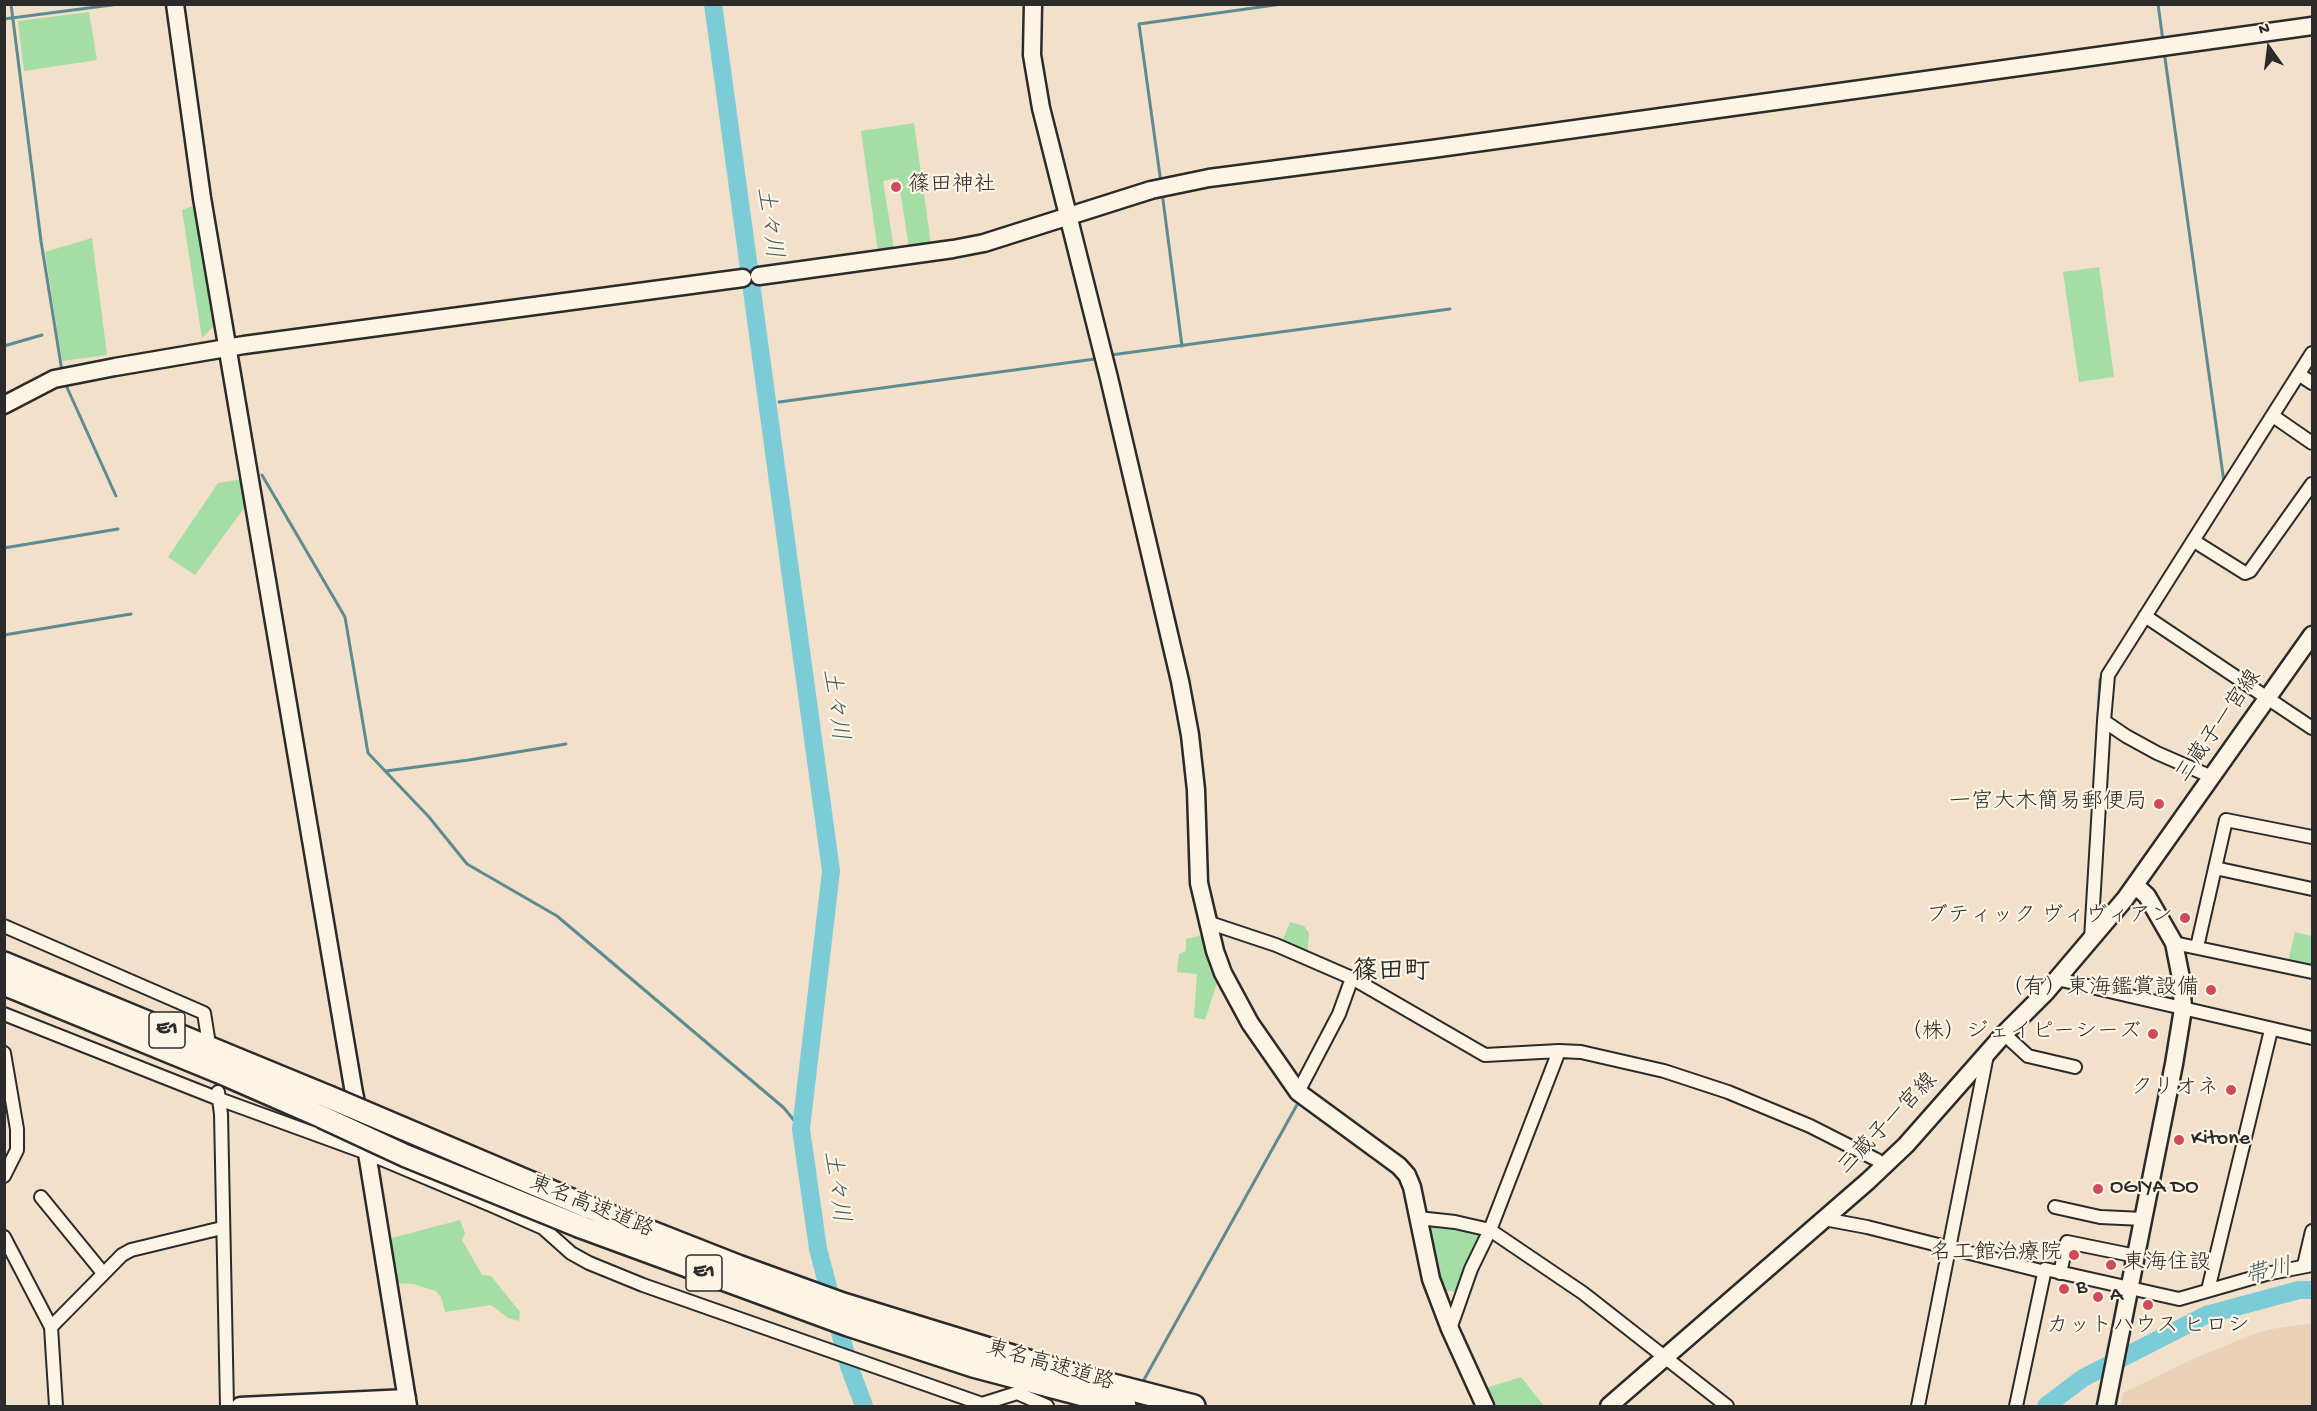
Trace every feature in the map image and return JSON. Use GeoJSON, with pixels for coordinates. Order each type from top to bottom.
{"type":"FeatureCollection","features":[{"type":"Feature","properties":{"kind":"highway","name":"東名高速道路"},"geometry":{"type":"LineString","coordinates":[[4,963],[329,1097],[585,1217],[826,1317],[848,1325],[1018,1368],[1146,1394],[1194,1407]]}},
{"type":"Feature","properties":{"kind":"highway","name":"東名高速道路"},"geometry":{"type":"LineString","coordinates":[[4,984],[219,1072],[406,1156],[738,1266],[1125,1407]]}},
{"type":"Feature","properties":{"kind":"street"},"geometry":{"type":"LineString","coordinates":[[175,4],[202,198],[354,1093],[367,1153],[407,1402],[240,1407]]}},
{"type":"Feature","properties":{"kind":"street"},"geometry":{"type":"LineString","coordinates":[[1033,4],[1032,55],[1040,97],[1180,681],[1190,735],[1196,789],[1199,883],[1207,922],[1223,973],[1250,1023],[1298,1092],[1399,1166],[1407,1175],[1412,1187],[1431,1279],[1450,1329],[1485,1407]]}},
{"type":"Feature","properties":{"kind":"street"},"geometry":{"type":"LineString","coordinates":[[4,405],[54,379],[227,348],[953,249],[984,243],[1151,190],[1209,178],[2313,26]]}},
{"type":"Feature","properties":{"kind":"street"},"geometry":{"type":"LineString","coordinates":[[2091,939],[2108,675],[2313,353]]}},
{"type":"Feature","properties":{"kind":"street"},"geometry":{"type":"LineString","coordinates":[[2300,375],[2313,383]]}},
{"type":"Feature","properties":{"kind":"street"},"geometry":{"type":"LineString","coordinates":[[2273,416],[2313,443]]}},
{"type":"Feature","properties":{"kind":"street"},"geometry":{"type":"LineString","coordinates":[[2194,541],[2245,573],[2250,571],[2313,484]]}},
{"type":"Feature","properties":{"kind":"street"},"geometry":{"type":"LineString","coordinates":[[2145,616],[2313,729]]}},
{"type":"Feature","properties":{"kind":"street","name":"三蔵子一宮線"},"geometry":{"type":"LineString","coordinates":[[1609,1407],[1884,1166],[2057,979],[2135,885],[2313,635]]}},
{"type":"Feature","properties":{"kind":"street"},"geometry":{"type":"LineString","coordinates":[[2104,721],[2157,753],[2212,777]]}},
{"type":"Feature","properties":{"kind":"street"},"geometry":{"type":"LineString","coordinates":[[2198,947],[2226,820],[2313,837]]}},
{"type":"Feature","properties":{"kind":"street"},"geometry":{"type":"LineString","coordinates":[[2215,868],[2313,889]]}},
{"type":"Feature","properties":{"kind":"street"},"geometry":{"type":"LineString","coordinates":[[2106,1407],[2183,1009],[2181,978],[2174,943],[2147,896],[2135,885]]}},
{"type":"Feature","properties":{"kind":"street"},"geometry":{"type":"LineString","coordinates":[[1207,922],[1276,945],[1352,978],[1485,1055],[1581,1052],[1664,1071],[1728,1092],[1810,1126],[1877,1160],[1884,1166]]}},
{"type":"Feature","properties":{"kind":"street"},"geometry":{"type":"LineString","coordinates":[[4,926],[204,1013],[208,1038]]}},
{"type":"Feature","properties":{"kind":"street"},"geometry":{"type":"LineString","coordinates":[[2174,943],[2313,972]]}},
{"type":"Feature","properties":{"kind":"street"},"geometry":{"type":"LineString","coordinates":[[1298,1092],[1339,1014],[1352,978]]}},
{"type":"Feature","properties":{"kind":"street"},"geometry":{"type":"LineString","coordinates":[[2057,979],[2313,1038]]}},
{"type":"Feature","properties":{"kind":"street"},"geometry":{"type":"LineString","coordinates":[[4,1014],[367,1153],[543,1228],[571,1253],[589,1263],[643,1285],[982,1404],[1017,1393],[1047,1407]]}},
{"type":"Feature","properties":{"kind":"street"},"geometry":{"type":"LineString","coordinates":[[2208,1290],[2271,1030]]}},
{"type":"Feature","properties":{"kind":"street"},"geometry":{"type":"LineString","coordinates":[[2004,1034],[2028,1056],[2075,1066]]}},
{"type":"Feature","properties":{"kind":"street"},"geometry":{"type":"LineString","coordinates":[[1450,1329],[1471,1269],[1490,1230],[1559,1051]]}},
{"type":"Feature","properties":{"kind":"street"},"geometry":{"type":"LineString","coordinates":[[4,1053],[18,1129],[17,1150],[4,1176]]}},
{"type":"Feature","properties":{"kind":"street"},"geometry":{"type":"LineString","coordinates":[[1918,1407],[1987,1054]]}},
{"type":"Feature","properties":{"kind":"street"},"geometry":{"type":"LineString","coordinates":[[219,1095],[223,1179],[222,1228],[227,1407]]}},
{"type":"Feature","properties":{"kind":"street"},"geometry":{"type":"LineString","coordinates":[[41,1197],[103,1273]]}},
{"type":"Feature","properties":{"kind":"street"},"geometry":{"type":"LineString","coordinates":[[2055,1207],[2100,1217],[2144,1219]]}},
{"type":"Feature","properties":{"kind":"street"},"geometry":{"type":"LineString","coordinates":[[1418,1218],[1455,1222],[1490,1230],[1583,1293],[1727,1407]]}},
{"type":"Feature","properties":{"kind":"street"},"geometry":{"type":"LineString","coordinates":[[1824,1219],[1868,1227],[2044,1272],[2045,1269],[2179,1299],[2308,1265],[2313,1231]]}},
{"type":"Feature","properties":{"kind":"street"},"geometry":{"type":"LineString","coordinates":[[51,1327],[122,1255],[222,1228]]}},
{"type":"Feature","properties":{"kind":"street"},"geometry":{"type":"LineString","coordinates":[[4,1236],[51,1327],[56,1407]]}},
{"type":"Feature","properties":{"kind":"street"},"geometry":{"type":"LineString","coordinates":[[2060,1273],[2067,1242],[2136,1256]]}},
{"type":"Feature","properties":{"kind":"street"},"geometry":{"type":"LineString","coordinates":[[2016,1407],[2044,1272]]}},
{"type":"Feature","properties":{"kind":"shaded area"},"geometry":{"type":"Polygon","coordinates":[[[2312,1323],[2312,1406],[2120,1406],[2123,1393],[2193,1359],[2251,1335],[2272,1329],[2312,1323]]]}},
{"type":"Feature","properties":{"kind":"green space"},"geometry":{"type":"Polygon","coordinates":[[[89,12],[97,60],[24,71],[18,21],[89,12]]]}},
{"type":"Feature","properties":{"kind":"green space","name":"篠田神社"},"geometry":{"type":"Polygon","coordinates":[[[914,123],[931,244],[909,247],[898,178],[883,181],[894,249],[878,252],[861,131],[914,123]]]}},
{"type":"Feature","properties":{"kind":"green space"},"geometry":{"type":"Polygon","coordinates":[[[196,205],[216,324],[202,338],[182,210],[196,205]]]}},
{"type":"Feature","properties":{"kind":"green space"},"geometry":{"type":"Polygon","coordinates":[[[92,238],[107,355],[62,361],[45,252],[92,238]]]}},
{"type":"Feature","properties":{"kind":"green space"},"geometry":{"type":"Polygon","coordinates":[[[2099,267],[2114,377],[2079,382],[2063,272],[2099,267]]]}},
{"type":"Feature","properties":{"kind":"green space"},"geometry":{"type":"Polygon","coordinates":[[[243,479],[247,504],[195,575],[168,557],[218,483],[243,479]]]}},
{"type":"Feature","properties":{"kind":"green space"},"geometry":{"type":"Polygon","coordinates":[[[1290,922],[1304,926],[1309,933],[1307,956],[1281,944],[1290,922]]]}},
{"type":"Feature","properties":{"kind":"green space"},"geometry":{"type":"Polygon","coordinates":[[[2295,932],[2312,936],[2312,968],[2288,962],[2295,932]]]}},
{"type":"Feature","properties":{"kind":"green space"},"geometry":{"type":"Polygon","coordinates":[[[1206,934],[1219,977],[1205,1020],[1194,1017],[1197,974],[1177,972],[1179,954],[1186,951],[1186,939],[1206,934]]]}},
{"type":"Feature","properties":{"kind":"green space"},"geometry":{"type":"Polygon","coordinates":[[[460,1220],[465,1233],[462,1240],[482,1275],[491,1276],[520,1312],[519,1321],[508,1318],[491,1305],[445,1312],[441,1297],[436,1291],[413,1284],[396,1283],[388,1242],[392,1238],[460,1220]]]}},
{"type":"Feature","properties":{"kind":"green space"},"geometry":{"type":"Polygon","coordinates":[[[1427,1226],[1478,1233],[1481,1236],[1459,1292],[1441,1290],[1427,1226]]]}},
{"type":"Feature","properties":{"kind":"green space"},"geometry":{"type":"Polygon","coordinates":[[[1521,1377],[1544,1406],[1491,1406],[1483,1389],[1521,1377]]]}},
{"type":"Feature","properties":{"kind":"waterway"},"geometry":{"type":"LineString","coordinates":[[11,4],[41,241],[62,371]]}},
{"type":"Feature","properties":{"kind":"waterway"},"geometry":{"type":"LineString","coordinates":[[4,19],[119,4]]}},
{"type":"Feature","properties":{"kind":"waterway","name":"土々川"},"geometry":{"type":"LineString","coordinates":[[713,4],[831,871],[801,1129],[818,1249],[849,1366],[864,1406]]}},
{"type":"Feature","properties":{"kind":"waterway"},"geometry":{"type":"LineString","coordinates":[[1161,183],[1139,24],[1282,4]]}},
{"type":"Feature","properties":{"kind":"waterway"},"geometry":{"type":"LineString","coordinates":[[2158,4],[2163,41]]}},
{"type":"Feature","properties":{"kind":"waterway"},"geometry":{"type":"LineString","coordinates":[[2164,51],[2223,484]]}},
{"type":"Feature","properties":{"kind":"waterway"},"geometry":{"type":"LineString","coordinates":[[1162,192],[1182,346]]}},
{"type":"Feature","properties":{"kind":"waterway"},"geometry":{"type":"LineString","coordinates":[[1111,355],[1450,309]]}},
{"type":"Feature","properties":{"kind":"waterway"},"geometry":{"type":"LineString","coordinates":[[4,346],[42,335]]}},
{"type":"Feature","properties":{"kind":"waterway"},"geometry":{"type":"LineString","coordinates":[[779,402],[1095,359]]}},
{"type":"Feature","properties":{"kind":"waterway"},"geometry":{"type":"LineString","coordinates":[[65,383],[116,496]]}},
{"type":"Feature","properties":{"kind":"waterway"},"geometry":{"type":"LineString","coordinates":[[262,475],[345,617],[368,753],[429,817],[467,864],[557,916],[784,1108],[801,1129]]}},
{"type":"Feature","properties":{"kind":"waterway"},"geometry":{"type":"LineString","coordinates":[[4,548],[118,529]]}},
{"type":"Feature","properties":{"kind":"waterway"},"geometry":{"type":"LineString","coordinates":[[4,635],[131,614]]}},
{"type":"Feature","properties":{"kind":"waterway"},"geometry":{"type":"LineString","coordinates":[[2090,862],[2100,680],[2103,675]]}},
{"type":"Feature","properties":{"kind":"waterway"},"geometry":{"type":"LineString","coordinates":[[386,771],[566,744]]}},
{"type":"Feature","properties":{"kind":"waterway"},"geometry":{"type":"LineString","coordinates":[[1141,1385],[1298,1103]]}},
{"type":"Feature","properties":{"kind":"waterway","name":"帯川"},"geometry":{"type":"LineString","coordinates":[[2046,1406],[2083,1378],[2206,1315],[2299,1290],[2312,1290]]}},
{"type":"Feature","properties":{"kind":"place","name":"篠田神社"},"geometry":{"type":"Point","coordinates":[896,187]}},
{"type":"Feature","properties":{"kind":"place","name":"一宮大木簡易郵便局"},"geometry":{"type":"Point","coordinates":[2159,804]}},
{"type":"Feature","properties":{"kind":"place","name":"ブティック ヴィヴィアン"},"geometry":{"type":"Point","coordinates":[2185,918]}},
{"type":"Feature","properties":{"kind":"place","name":"（有）東海鑑賞設備"},"geometry":{"type":"Point","coordinates":[2211,990]}},
{"type":"Feature","properties":{"kind":"place","name":"（株）ジェイピーシーズ"},"geometry":{"type":"Point","coordinates":[2153,1034]}},
{"type":"Feature","properties":{"kind":"place","name":"クリオネ"},"geometry":{"type":"Point","coordinates":[2231,1090]}},
{"type":"Feature","properties":{"kind":"place","name":"Kitone"},"geometry":{"type":"Point","coordinates":[2179,1140]}},
{"type":"Feature","properties":{"kind":"place","name":"OGIYA DO"},"geometry":{"type":"Point","coordinates":[2098,1189]}},
{"type":"Feature","properties":{"kind":"place","name":"名工館治療院"},"geometry":{"type":"Point","coordinates":[2074,1255]}},
{"type":"Feature","properties":{"kind":"place","name":"東海住設"},"geometry":{"type":"Point","coordinates":[2111,1265]}},
{"type":"Feature","properties":{"kind":"place","name":"B"},"geometry":{"type":"Point","coordinates":[2064,1289]}},
{"type":"Feature","properties":{"kind":"place","name":"A"},"geometry":{"type":"Point","coordinates":[2098,1297]}},
{"type":"Feature","properties":{"kind":"place","name":"カットハウス ヒロシ"},"geometry":{"type":"Point","coordinates":[2148,1305]}},
{"type":"Feature","properties":{"kind":"district","name":"篠田町"},"geometry":{"type":"Point","coordinates":[1391,974]}}]}
